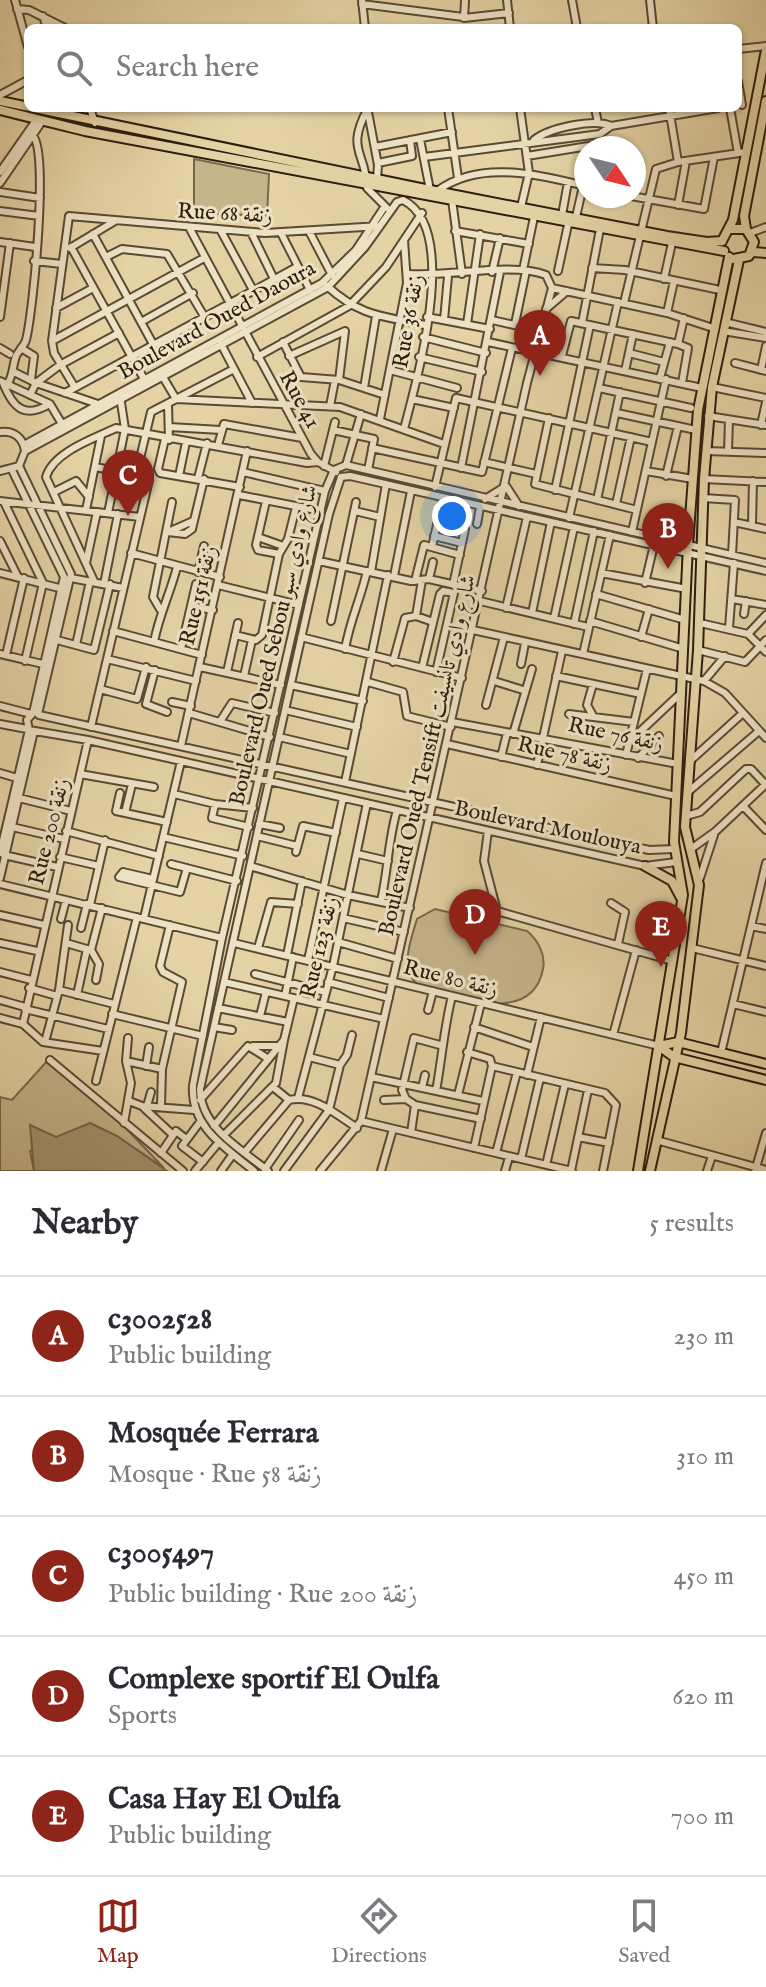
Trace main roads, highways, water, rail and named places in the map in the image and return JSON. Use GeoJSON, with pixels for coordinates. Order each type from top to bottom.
{"type":"FeatureCollection","features":[{"type":"Feature","properties":{"kind":"main road"},"geometry":{"type":"LineString","coordinates":[[722,241],[730,229],[742,152],[756,103],[766,48]]}},
{"type":"Feature","properties":{"kind":"main road"},"geometry":{"type":"LineString","coordinates":[[0,101],[24,108]]}},
{"type":"Feature","properties":{"kind":"main road"},"geometry":{"type":"LineString","coordinates":[[766,101],[744,216],[750,239],[766,253]]}},
{"type":"Feature","properties":{"kind":"main road"},"geometry":{"type":"LineString","coordinates":[[0,110],[95,123],[534,217],[569,218],[600,229],[707,242],[722,241]]}},
{"type":"Feature","properties":{"kind":"main road"},"geometry":{"type":"LineString","coordinates":[[42,114],[521,207],[726,254],[739,260]]}},
{"type":"Feature","properties":{"kind":"main road"},"geometry":{"type":"LineString","coordinates":[[730,229],[766,244]]}},
{"type":"Feature","properties":{"kind":"main road"},"geometry":{"type":"LineString","coordinates":[[650,1171],[678,1042],[700,878],[690,847],[686,816],[700,680],[698,650],[708,416],[739,260],[750,239]]}},
{"type":"Feature","properties":{"kind":"main road"},"geometry":{"type":"LineString","coordinates":[[638,1171],[682,903],[682,881],[674,849],[688,549],[696,430],[726,254],[722,241]]}},
{"type":"Feature","properties":{"kind":"main road"},"geometry":{"type":"LineString","coordinates":[[674,849],[683,843],[690,847]]}},
{"type":"Feature","properties":{"kind":"main road"},"geometry":{"type":"LineString","coordinates":[[676,862],[690,847]]}},
{"type":"Feature","properties":{"kind":"main road"},"geometry":{"type":"LineString","coordinates":[[645,866],[672,881],[682,903]]}},
{"type":"Feature","properties":{"kind":"main road"},"geometry":{"type":"LineString","coordinates":[[659,1046],[678,1042],[766,1064]]}},
{"type":"Feature","properties":{"kind":"main road"},"geometry":{"type":"LineString","coordinates":[[659,1046],[674,1057],[766,1080]]}},
{"type":"Feature","properties":{"kind":"main road"},"geometry":{"type":"LineString","coordinates":[[669,1074],[691,1061]]}},
{"type":"Feature","properties":{"kind":"place","name":"c3002528"},"geometry":{"type":"Point","coordinates":[540,376]}},
{"type":"Feature","properties":{"kind":"place","name":"c3005497"},"geometry":{"type":"Point","coordinates":[128,516]}},
{"type":"Feature","properties":{"kind":"place","name":"Mosquée Ferrara"},"geometry":{"type":"Point","coordinates":[668,569]}},
{"type":"Feature","properties":{"kind":"place","name":"Complexe sportif El Oulfa"},"geometry":{"type":"Point","coordinates":[475,955]}},
{"type":"Feature","properties":{"kind":"place","name":"Casa Hay El Oulfa"},"geometry":{"type":"Point","coordinates":[661,967]}}]}
